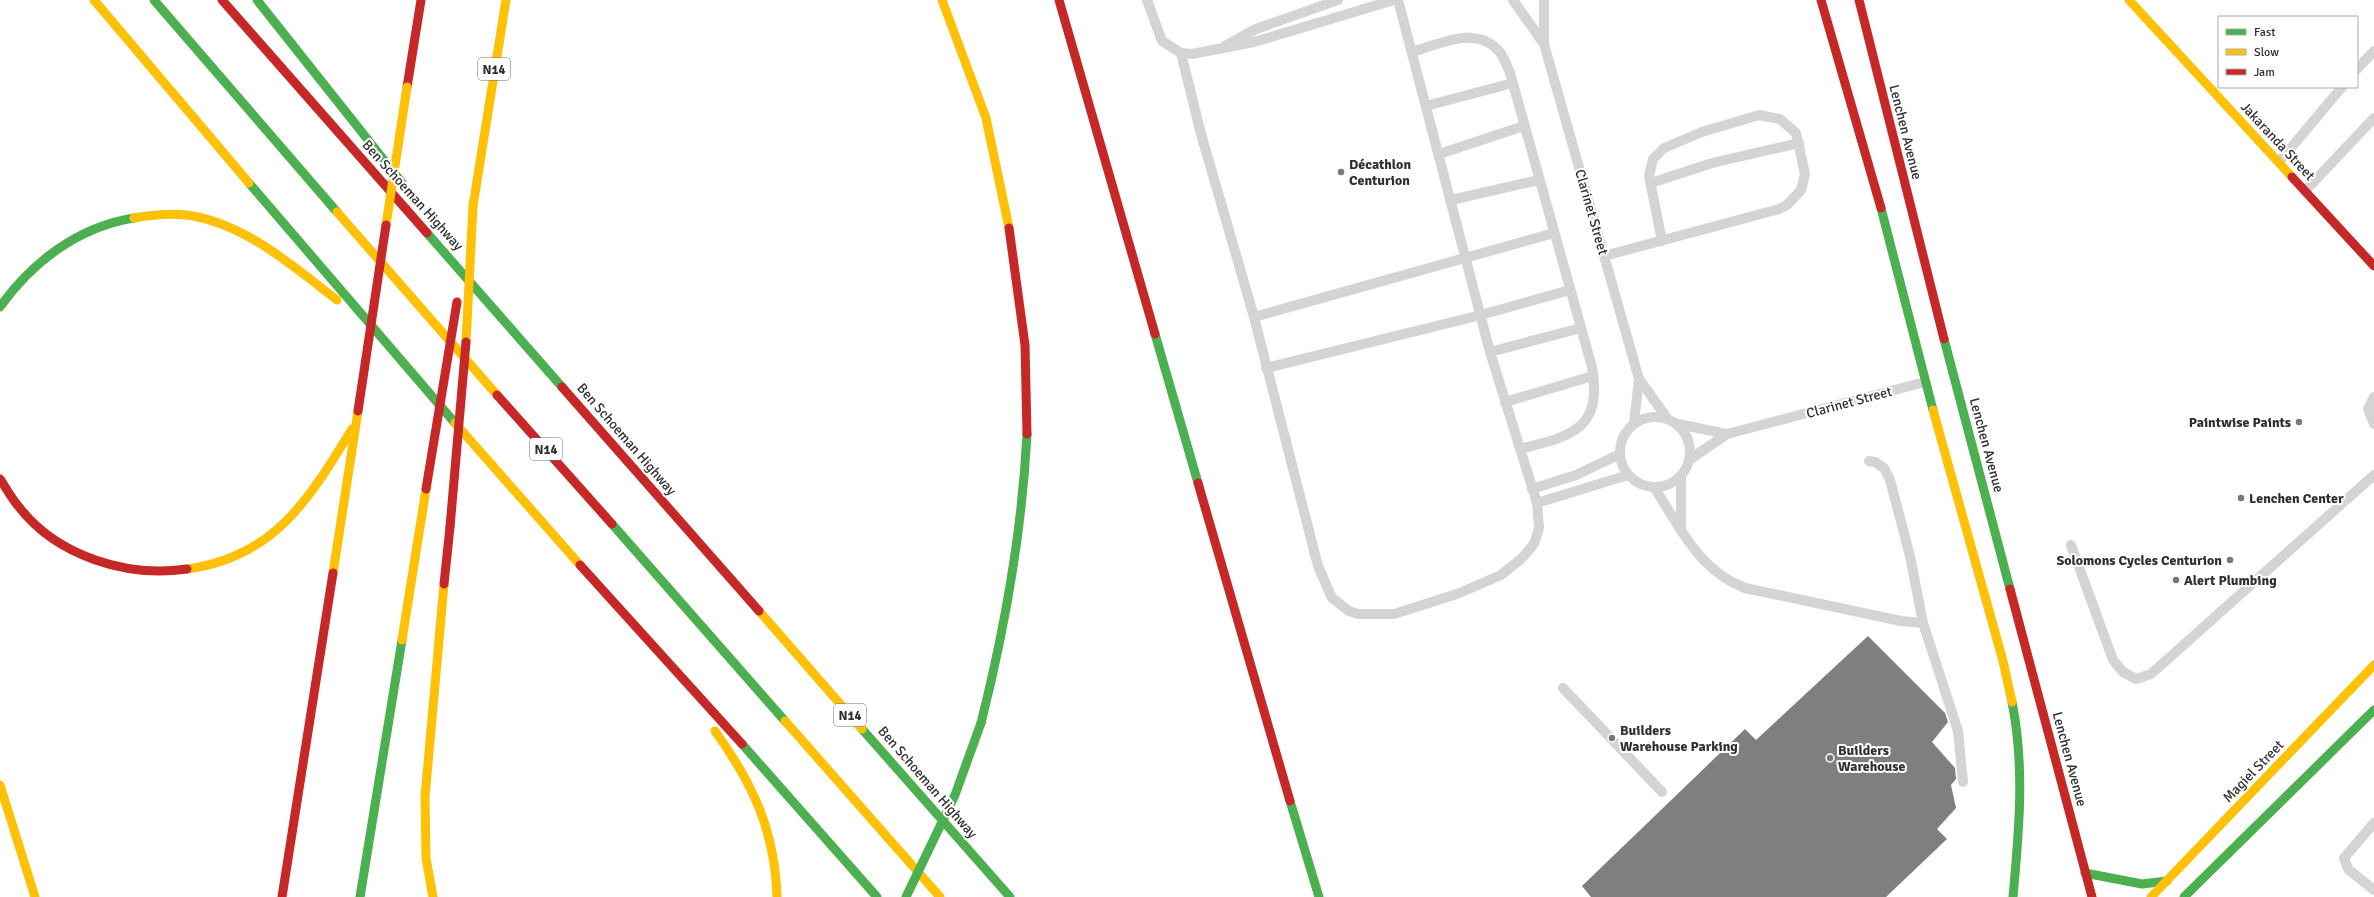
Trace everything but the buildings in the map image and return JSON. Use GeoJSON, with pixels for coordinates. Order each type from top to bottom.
{"type":"FeatureCollection","features":[{"type":"Feature","properties":{"kind":"main road"},"geometry":{"type":"LineString","coordinates":[[94,0],[367,322],[631,624],[700,696],[878,897]]}},
{"type":"Feature","properties":{"kind":"main road","name":"N14"},"geometry":{"type":"LineString","coordinates":[[154,0],[412,298],[940,897]]}},
{"type":"Feature","properties":{"kind":"main road","name":"Ben Schoeman Highway"},"geometry":{"type":"LineString","coordinates":[[222,0],[505,320],[1010,897]]}},
{"type":"Feature","properties":{"kind":"main road"},"geometry":{"type":"LineString","coordinates":[[257,0],[411,194]]}},
{"type":"Feature","properties":{"kind":"main road","name":"N14"},"geometry":{"type":"LineString","coordinates":[[360,897],[506,0]]}},
{"type":"Feature","properties":{"kind":"main road"},"geometry":{"type":"LineString","coordinates":[[906,897],[955,795],[981,723],[999,653],[1012,584],[1023,482],[1026,386],[1019,287],[1002,192],[986,118],[942,0]]}},
{"type":"Feature","properties":{"kind":"main road"},"geometry":{"type":"LineString","coordinates":[[1059,0],[1291,809],[1320,897]]}},
{"type":"Feature","properties":{"kind":"main road"},"geometry":{"type":"LineString","coordinates":[[1820,0],[1880,205],[1925,382],[2003,661],[2015,719],[2020,784],[2018,836],[2012,897]]}},
{"type":"Feature","properties":{"kind":"main road","name":"Lenchen Avenue"},"geometry":{"type":"LineString","coordinates":[[1859,0],[1940,326],[2092,897]]}},
{"type":"Feature","properties":{"kind":"main road","name":"Jakaranda Street"},"geometry":{"type":"LineString","coordinates":[[2129,0],[2374,266]]}},
{"type":"Feature","properties":{"kind":"main road"},"geometry":{"type":"LineString","coordinates":[[282,897],[358,416],[420,3]]}},
{"type":"Feature","properties":{"kind":"main road"},"geometry":{"type":"LineString","coordinates":[[433,897],[429,879],[425,840],[425,794],[439,616],[450,527],[467,331],[472,265],[473,206]]}},
{"type":"Feature","properties":{"kind":"main road"},"geometry":{"type":"LineString","coordinates":[[0,307],[24,275],[41,260],[64,244],[88,231],[146,215],[183,215],[214,221],[242,234],[277,256],[367,322]]}},
{"type":"Feature","properties":{"kind":"main road"},"geometry":{"type":"LineString","coordinates":[[444,238],[505,320]]}},
{"type":"Feature","properties":{"kind":"main road"},"geometry":{"type":"LineString","coordinates":[[0,479],[21,511],[65,546],[90,559],[120,569],[149,572],[184,572],[222,562],[256,547],[282,527],[301,508],[323,477],[358,416]]}},
{"type":"Feature","properties":{"kind":"main road"},"geometry":{"type":"LineString","coordinates":[[631,624],[707,720],[731,753],[754,792],[768,828],[777,870],[777,897]]}},
{"type":"Feature","properties":{"kind":"main road","name":"Magiel Street"},"geometry":{"type":"LineString","coordinates":[[2151,897],[2374,665]]}},
{"type":"Feature","properties":{"kind":"main road"},"geometry":{"type":"LineString","coordinates":[[2184,897],[2374,710]]}},
{"type":"Feature","properties":{"kind":"main road"},"geometry":{"type":"LineString","coordinates":[[0,785],[35,897]]}},
{"type":"Feature","properties":{"kind":"main road"},"geometry":{"type":"LineString","coordinates":[[2086,873],[2142,884],[2167,881]]}},
{"type":"Feature","properties":{"kind":"lane"},"geometry":{"type":"LineString","coordinates":[[1146,0],[1162,41],[1181,53],[1192,54],[1216,51],[1254,42],[1394,0]]}},
{"type":"Feature","properties":{"kind":"lane"},"geometry":{"type":"LineString","coordinates":[[1216,51],[1256,29],[1338,0]]}},
{"type":"Feature","properties":{"kind":"lane"},"geometry":{"type":"LineString","coordinates":[[1181,53],[1201,134],[1254,317],[1318,566],[1332,598],[1349,611],[1358,614],[1394,614],[1457,594],[1501,575],[1521,559],[1534,544],[1539,528],[1537,504],[1490,352],[1398,0]]}},
{"type":"Feature","properties":{"kind":"lane","name":"Clarinet Street"},"geometry":{"type":"LineString","coordinates":[[1514,0],[1544,44]]}},
{"type":"Feature","properties":{"kind":"lane","name":"Clarinet Street"},"geometry":{"type":"LineString","coordinates":[[1544,0],[1544,44],[1639,379],[1668,418]]}},
{"type":"Feature","properties":{"kind":"lane"},"geometry":{"type":"LineString","coordinates":[[1412,52],[1464,37],[1476,37],[1490,43],[1500,52],[1513,83],[1581,328],[1596,390],[1593,403],[1586,420],[1575,432],[1562,439],[1520,449]]}},
{"type":"Feature","properties":{"kind":"lane"},"geometry":{"type":"LineString","coordinates":[[2358,68],[2374,51]]}},
{"type":"Feature","properties":{"kind":"lane"},"geometry":{"type":"LineString","coordinates":[[1426,106],[1513,83]]}},
{"type":"Feature","properties":{"kind":"lane"},"geometry":{"type":"LineString","coordinates":[[2279,162],[2341,88]]}},
{"type":"Feature","properties":{"kind":"lane"},"geometry":{"type":"LineString","coordinates":[[1604,256],[1752,218],[1787,205],[1801,190],[1805,182],[1805,174],[1796,133],[1788,124],[1771,116],[1758,115],[1702,132],[1664,148],[1653,158],[1649,176],[1662,241]]}},
{"type":"Feature","properties":{"kind":"lane"},"geometry":{"type":"LineString","coordinates":[[2306,191],[2374,118]]}},
{"type":"Feature","properties":{"kind":"lane"},"geometry":{"type":"LineString","coordinates":[[1439,154],[1524,126]]}},
{"type":"Feature","properties":{"kind":"lane"},"geometry":{"type":"LineString","coordinates":[[1651,183],[1712,164],[1799,143]]}},
{"type":"Feature","properties":{"kind":"lane"},"geometry":{"type":"LineString","coordinates":[[1451,200],[1539,180]]}},
{"type":"Feature","properties":{"kind":"lane"},"geometry":{"type":"LineString","coordinates":[[1254,317],[1466,256],[1554,233]]}},
{"type":"Feature","properties":{"kind":"lane"},"geometry":{"type":"LineString","coordinates":[[1266,368],[1481,315],[1570,290]]}},
{"type":"Feature","properties":{"kind":"lane"},"geometry":{"type":"LineString","coordinates":[[1490,352],[1581,328]]}},
{"type":"Feature","properties":{"kind":"lane"},"geometry":{"type":"LineString","coordinates":[[1506,402],[1593,376]]}},
{"type":"Feature","properties":{"kind":"lane","name":"Clarinet Street"},"geometry":{"type":"LineString","coordinates":[[1634,423],[1639,379]]}},
{"type":"Feature","properties":{"kind":"lane","name":"Clarinet Street"},"geometry":{"type":"LineString","coordinates":[[1689,460],[1727,434],[1925,382]]}},
{"type":"Feature","properties":{"kind":"lane"},"geometry":{"type":"LineString","coordinates":[[2374,397],[2368,409],[2374,424]]}},
{"type":"Feature","properties":{"kind":"lane","name":"Clarinet Street"},"geometry":{"type":"LineString","coordinates":[[1620,454],[1621,442],[1626,432],[1634,423],[1644,418],[1656,416],[1668,418],[1678,424],[1685,432],[1690,443],[1689,460],[1681,476]]}},
{"type":"Feature","properties":{"kind":"lane","name":"Clarinet Street"},"geometry":{"type":"LineString","coordinates":[[1678,424],[1727,434]]}},
{"type":"Feature","properties":{"kind":"lane"},"geometry":{"type":"LineString","coordinates":[[1532,488],[1576,475],[1620,454],[1622,465],[1628,476],[1638,483],[1654,487],[1672,483],[1681,476]]}},
{"type":"Feature","properties":{"kind":"lane"},"geometry":{"type":"LineString","coordinates":[[1869,461],[1875,462],[1884,468],[1890,480],[1910,556],[1923,623],[1958,731],[1964,782]]}},
{"type":"Feature","properties":{"kind":"lane"},"geometry":{"type":"LineString","coordinates":[[2071,544],[2113,660],[2130,677],[2143,678],[2151,674],[2374,475]]}},
{"type":"Feature","properties":{"kind":"lane"},"geometry":{"type":"LineString","coordinates":[[1537,504],[1628,476]]}},
{"type":"Feature","properties":{"kind":"lane"},"geometry":{"type":"LineString","coordinates":[[1680,528],[1681,476]]}},
{"type":"Feature","properties":{"kind":"lane"},"geometry":{"type":"LineString","coordinates":[[1654,487],[1700,559],[1733,583],[1745,588],[1857,612],[1923,623]]}},
{"type":"Feature","properties":{"kind":"lane"},"geometry":{"type":"LineString","coordinates":[[1564,688],[1662,792]]}},
{"type":"Feature","properties":{"kind":"lane"},"geometry":{"type":"LineString","coordinates":[[2374,823],[2344,858],[2348,869],[2374,890]]}},
{"type":"Feature","properties":{"kind":"traffic: fast"},"geometry":{"type":"LineString","coordinates":[[154,0],[337,212]]}},
{"type":"Feature","properties":{"kind":"traffic: fast"},"geometry":{"type":"LineString","coordinates":[[257,0],[403,184]]}},
{"type":"Feature","properties":{"kind":"traffic: fast"},"geometry":{"type":"LineString","coordinates":[[249,183],[455,423]]}},
{"type":"Feature","properties":{"kind":"traffic: fast"},"geometry":{"type":"LineString","coordinates":[[1881,208],[1933,410]]}},
{"type":"Feature","properties":{"kind":"traffic: fast"},"geometry":{"type":"LineString","coordinates":[[0,307],[27,275],[58,249],[75,238],[94,229],[134,218]]}},
{"type":"Feature","properties":{"kind":"traffic: fast"},"geometry":{"type":"LineString","coordinates":[[427,233],[562,387]]}},
{"type":"Feature","properties":{"kind":"traffic: fast"},"geometry":{"type":"LineString","coordinates":[[1155,334],[1198,483]]}},
{"type":"Feature","properties":{"kind":"traffic: fast"},"geometry":{"type":"LineString","coordinates":[[1944,339],[2010,589]]}},
{"type":"Feature","properties":{"kind":"traffic: fast"},"geometry":{"type":"LineString","coordinates":[[981,723],[998,652],[1017,543],[1025,471],[1027,434]]}},
{"type":"Feature","properties":{"kind":"traffic: fast"},"geometry":{"type":"LineString","coordinates":[[612,524],[785,721]]}},
{"type":"Feature","properties":{"kind":"traffic: fast"},"geometry":{"type":"LineString","coordinates":[[360,897],[402,640]]}},
{"type":"Feature","properties":{"kind":"traffic: fast"},"geometry":{"type":"LineString","coordinates":[[2012,702],[2016,726],[2020,775],[2019,824],[2013,897]]}},
{"type":"Feature","properties":{"kind":"traffic: fast"},"geometry":{"type":"LineString","coordinates":[[2184,897],[2374,710]]}},
{"type":"Feature","properties":{"kind":"traffic: fast"},"geometry":{"type":"LineString","coordinates":[[906,897],[955,795],[981,723]]}},
{"type":"Feature","properties":{"kind":"traffic: fast"},"geometry":{"type":"LineString","coordinates":[[862,729],[1010,897]]}},
{"type":"Feature","properties":{"kind":"traffic: fast"},"geometry":{"type":"LineString","coordinates":[[742,744],[877,897]]}},
{"type":"Feature","properties":{"kind":"traffic: fast"},"geometry":{"type":"LineString","coordinates":[[1290,801],[1319,897]]}},
{"type":"Feature","properties":{"kind":"traffic: fast"},"geometry":{"type":"LineString","coordinates":[[2085,873],[2142,884],[2167,881]]}},
{"type":"Feature","properties":{"kind":"traffic: slow"},"geometry":{"type":"LineString","coordinates":[[94,0],[249,183]]}},
{"type":"Feature","properties":{"kind":"traffic: slow"},"geometry":{"type":"LineString","coordinates":[[473,206],[506,0]]}},
{"type":"Feature","properties":{"kind":"traffic: slow"},"geometry":{"type":"LineString","coordinates":[[942,0],[986,118],[1009,228]]}},
{"type":"Feature","properties":{"kind":"traffic: slow"},"geometry":{"type":"LineString","coordinates":[[2129,0],[2292,177]]}},
{"type":"Feature","properties":{"kind":"traffic: slow"},"geometry":{"type":"LineString","coordinates":[[386,225],[407,87]]}},
{"type":"Feature","properties":{"kind":"traffic: slow"},"geometry":{"type":"LineString","coordinates":[[466,342],[473,206]]}},
{"type":"Feature","properties":{"kind":"traffic: slow"},"geometry":{"type":"LineString","coordinates":[[337,212],[497,395]]}},
{"type":"Feature","properties":{"kind":"traffic: slow"},"geometry":{"type":"LineString","coordinates":[[134,218],[173,214],[186,215],[207,219],[227,226],[266,247],[303,273],[337,300]]}},
{"type":"Feature","properties":{"kind":"traffic: slow"},"geometry":{"type":"LineString","coordinates":[[1933,410],[2003,661],[2012,702]]}},
{"type":"Feature","properties":{"kind":"traffic: slow"},"geometry":{"type":"LineString","coordinates":[[333,573],[358,411]]}},
{"type":"Feature","properties":{"kind":"traffic: slow"},"geometry":{"type":"LineString","coordinates":[[455,423],[580,565]]}},
{"type":"Feature","properties":{"kind":"traffic: slow"},"geometry":{"type":"LineString","coordinates":[[187,569],[218,562],[244,552],[267,538],[286,521],[304,501],[352,429]]}},
{"type":"Feature","properties":{"kind":"traffic: slow"},"geometry":{"type":"LineString","coordinates":[[402,640],[426,489]]}},
{"type":"Feature","properties":{"kind":"traffic: slow"},"geometry":{"type":"LineString","coordinates":[[433,897],[426,858],[425,797],[444,584]]}},
{"type":"Feature","properties":{"kind":"traffic: slow"},"geometry":{"type":"LineString","coordinates":[[759,611],[862,729]]}},
{"type":"Feature","properties":{"kind":"traffic: slow"},"geometry":{"type":"LineString","coordinates":[[2151,897],[2374,665]]}},
{"type":"Feature","properties":{"kind":"traffic: slow"},"geometry":{"type":"LineString","coordinates":[[785,721],[940,897]]}},
{"type":"Feature","properties":{"kind":"traffic: slow"},"geometry":{"type":"LineString","coordinates":[[715,731],[751,789],[760,809],[767,829],[772,851],[777,897]]}},
{"type":"Feature","properties":{"kind":"traffic: slow"},"geometry":{"type":"LineString","coordinates":[[0,785],[35,897]]}},
{"type":"Feature","properties":{"kind":"traffic: jam"},"geometry":{"type":"LineString","coordinates":[[222,0],[427,233]]}},
{"type":"Feature","properties":{"kind":"traffic: jam"},"geometry":{"type":"LineString","coordinates":[[407,87],[421,0]]}},
{"type":"Feature","properties":{"kind":"traffic: jam"},"geometry":{"type":"LineString","coordinates":[[1059,0],[1155,334]]}},
{"type":"Feature","properties":{"kind":"traffic: jam"},"geometry":{"type":"LineString","coordinates":[[1821,0],[1881,208]]}},
{"type":"Feature","properties":{"kind":"traffic: jam"},"geometry":{"type":"LineString","coordinates":[[1859,0],[1944,339]]}},
{"type":"Feature","properties":{"kind":"traffic: jam"},"geometry":{"type":"LineString","coordinates":[[2292,177],[2374,266]]}},
{"type":"Feature","properties":{"kind":"traffic: jam"},"geometry":{"type":"LineString","coordinates":[[358,411],[386,225]]}},
{"type":"Feature","properties":{"kind":"traffic: jam"},"geometry":{"type":"LineString","coordinates":[[1009,228],[1025,345],[1027,434]]}},
{"type":"Feature","properties":{"kind":"traffic: jam"},"geometry":{"type":"LineString","coordinates":[[426,489],[457,302]]}},
{"type":"Feature","properties":{"kind":"traffic: jam"},"geometry":{"type":"LineString","coordinates":[[450,527],[466,342]]}},
{"type":"Feature","properties":{"kind":"traffic: jam"},"geometry":{"type":"LineString","coordinates":[[562,387],[759,611]]}},
{"type":"Feature","properties":{"kind":"traffic: jam"},"geometry":{"type":"LineString","coordinates":[[497,395],[612,524]]}},
{"type":"Feature","properties":{"kind":"traffic: jam"},"geometry":{"type":"LineString","coordinates":[[0,479],[16,504],[35,524],[53,539],[73,551],[95,560],[141,570],[164,571],[187,569]]}},
{"type":"Feature","properties":{"kind":"traffic: jam"},"geometry":{"type":"LineString","coordinates":[[1198,483],[1290,801]]}},
{"type":"Feature","properties":{"kind":"traffic: jam"},"geometry":{"type":"LineString","coordinates":[[444,584],[450,527]]}},
{"type":"Feature","properties":{"kind":"traffic: jam"},"geometry":{"type":"LineString","coordinates":[[580,565],[742,744]]}},
{"type":"Feature","properties":{"kind":"traffic: jam"},"geometry":{"type":"LineString","coordinates":[[282,897],[333,573]]}},
{"type":"Feature","properties":{"kind":"traffic: jam"},"geometry":{"type":"LineString","coordinates":[[2010,589],[2092,897]]}},
{"type":"Feature","properties":{"kind":"place","name":"Décathlon Centurion"},"geometry":{"type":"Point","coordinates":[1341,172]}},
{"type":"Feature","properties":{"kind":"place","name":"Paintwise Paints"},"geometry":{"type":"Point","coordinates":[2299,422]}},
{"type":"Feature","properties":{"kind":"place","name":"Lenchen Center"},"geometry":{"type":"Point","coordinates":[2241,498]}},
{"type":"Feature","properties":{"kind":"place","name":"Solomons Cycles Centurion"},"geometry":{"type":"Point","coordinates":[2230,560]}},
{"type":"Feature","properties":{"kind":"place","name":"Alert Plumbing"},"geometry":{"type":"Point","coordinates":[2176,580]}},
{"type":"Feature","properties":{"kind":"place","name":"Builders Warehouse Parking"},"geometry":{"type":"Point","coordinates":[1612,738]}},
{"type":"Feature","properties":{"kind":"place","name":"Builders Warehouse"},"geometry":{"type":"Point","coordinates":[1830,758]}}]}
